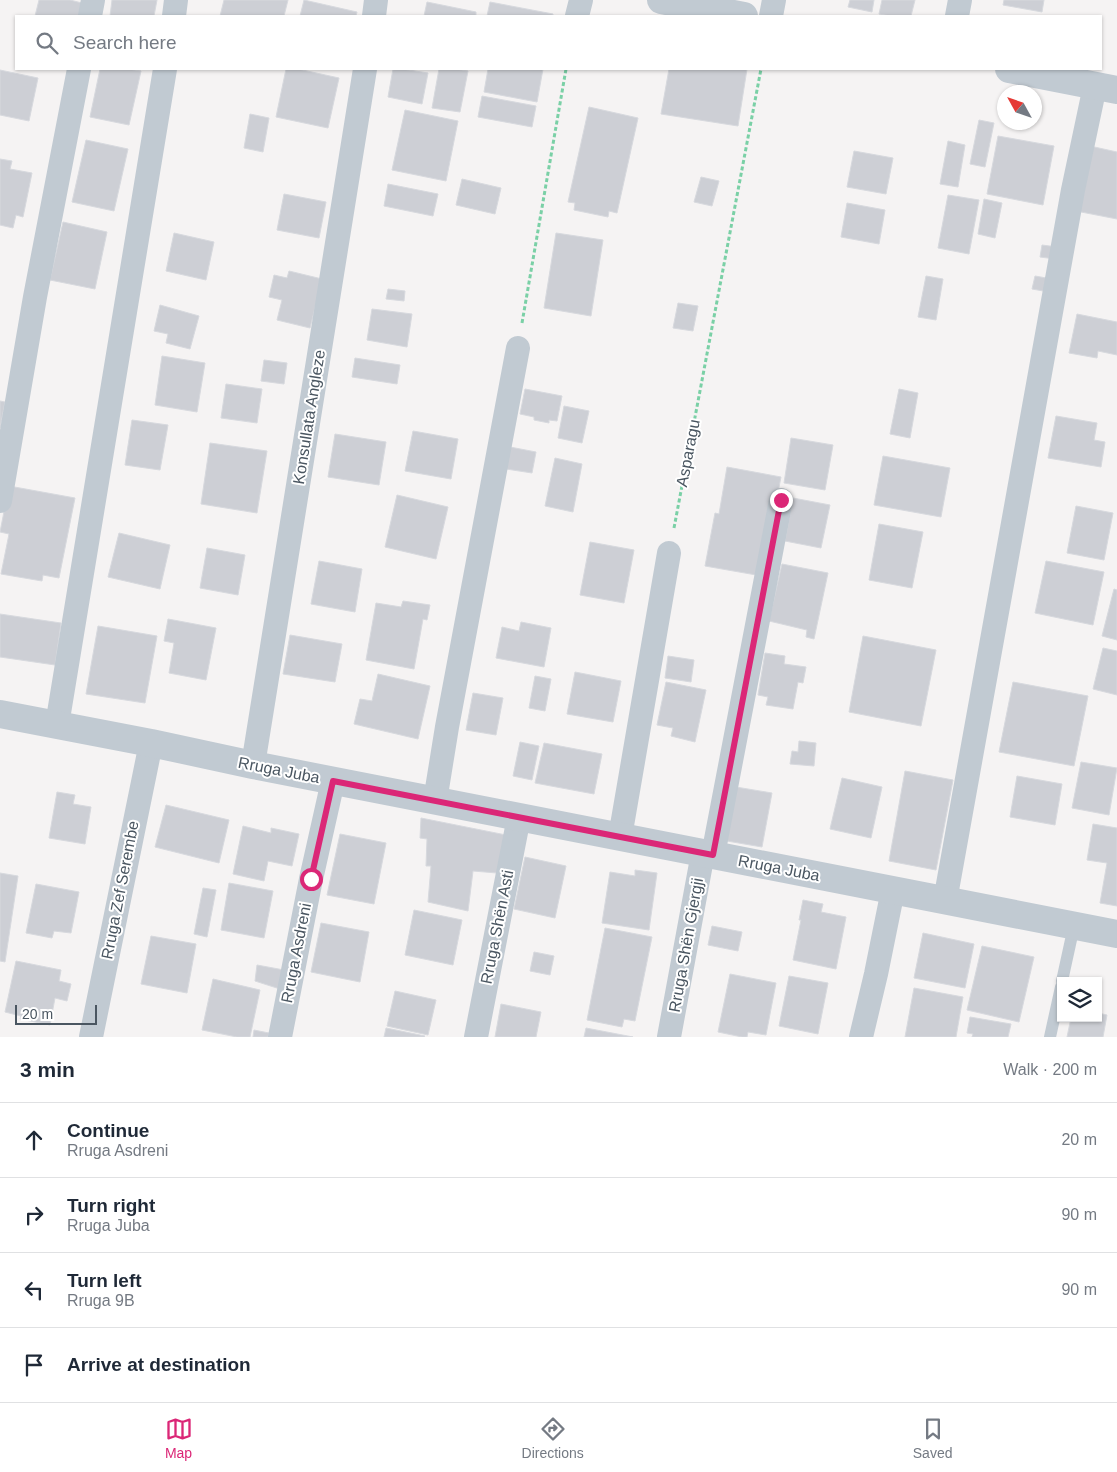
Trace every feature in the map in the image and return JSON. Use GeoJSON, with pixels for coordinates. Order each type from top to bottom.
{"type":"FeatureCollection","features":[{"type":"Feature","properties":{"kind":"street"},"geometry":{"type":"LineString","coordinates":[[90,15],[93,0]]}},
{"type":"Feature","properties":{"kind":"street"},"geometry":{"type":"LineString","coordinates":[[174,15],[176,0]]}},
{"type":"Feature","properties":{"kind":"street"},"geometry":{"type":"LineString","coordinates":[[374,15],[376,0]]}},
{"type":"Feature","properties":{"kind":"street"},"geometry":{"type":"LineString","coordinates":[[577,15],[581,0]]}},
{"type":"Feature","properties":{"kind":"street"},"geometry":{"type":"LineString","coordinates":[[661,0],[739,15]]}},
{"type":"Feature","properties":{"kind":"street"},"geometry":{"type":"LineString","coordinates":[[771,15],[774,0]]}},
{"type":"Feature","properties":{"kind":"street"},"geometry":{"type":"LineString","coordinates":[[957,15],[960,0]]}},
{"type":"Feature","properties":{"kind":"street"},"geometry":{"type":"LineString","coordinates":[[0,501],[35,297],[79,70]]}},
{"type":"Feature","properties":{"kind":"street"},"geometry":{"type":"LineString","coordinates":[[57,725],[165,70]]}},
{"type":"Feature","properties":{"kind":"street","name":"Konsullata Angleze"},"geometry":{"type":"LineString","coordinates":[[253,765],[365,70]]}},
{"type":"Feature","properties":{"kind":"street"},"geometry":{"type":"LineString","coordinates":[[945,901],[1073,190],[1106,88],[1014,70]]}},
{"type":"Feature","properties":{"kind":"street"},"geometry":{"type":"LineString","coordinates":[[435,801],[447,727],[518,348]]}},
{"type":"Feature","properties":{"kind":"street","name":"Rruga Shën Gjergji"},"geometry":{"type":"LineString","coordinates":[[669,1037],[781,500]]}},
{"type":"Feature","properties":{"kind":"street"},"geometry":{"type":"LineString","coordinates":[[620,837],[669,553]]}},
{"type":"Feature","properties":{"kind":"street","name":"Rruga Juba"},"geometry":{"type":"LineString","coordinates":[[0,714],[1117,934]]}},
{"type":"Feature","properties":{"kind":"street","name":"Rruga Zef Serembe"},"geometry":{"type":"LineString","coordinates":[[92,1037],[151,743]]}},
{"type":"Feature","properties":{"kind":"street","name":"Rruga Asdreni"},"geometry":{"type":"LineString","coordinates":[[280,1037],[311,879],[333,781]]}},
{"type":"Feature","properties":{"kind":"street","name":"Rruga Shën Asti"},"geometry":{"type":"LineString","coordinates":[[476,1037],[519,817]]}},
{"type":"Feature","properties":{"kind":"street"},"geometry":{"type":"LineString","coordinates":[[861,1037],[893,890]]}},
{"type":"Feature","properties":{"kind":"lane"},"geometry":{"type":"LineString","coordinates":[[1063,977],[1074,926]]}},
{"type":"Feature","properties":{"kind":"lane"},"geometry":{"type":"LineString","coordinates":[[1050,1037],[1057,1005]]}},
{"type":"Feature","properties":{"kind":"path"},"geometry":{"type":"LineString","coordinates":[[518,348],[566,70]]}},
{"type":"Feature","properties":{"kind":"path","name":"Asparagu"},"geometry":{"type":"LineString","coordinates":[[669,553],[761,70]]}},
{"type":"Feature","properties":{"kind":"building"},"geometry":{"type":"Polygon","coordinates":[[[39,0],[70,0],[82,3],[79,15],[35,15],[39,0]]]}},
{"type":"Feature","properties":{"kind":"building"},"geometry":{"type":"Polygon","coordinates":[[[112,0],[157,0],[154,15],[110,15],[112,0]]]}},
{"type":"Feature","properties":{"kind":"building"},"geometry":{"type":"Polygon","coordinates":[[[224,0],[288,0],[284,15],[220,15],[224,0]]]}},
{"type":"Feature","properties":{"kind":"building"},"geometry":{"type":"Polygon","coordinates":[[[304,0],[357,12],[356,15],[300,15],[304,0]]]}},
{"type":"Feature","properties":{"kind":"building"},"geometry":{"type":"Polygon","coordinates":[[[850,0],[874,0],[872,12],[848,7],[850,0]]]}},
{"type":"Feature","properties":{"kind":"building"},"geometry":{"type":"Polygon","coordinates":[[[882,0],[915,0],[911,15],[879,14],[882,0]]]}},
{"type":"Feature","properties":{"kind":"building"},"geometry":{"type":"Polygon","coordinates":[[[1004,0],[1044,0],[1042,12],[1003,5],[1004,0]]]}},
{"type":"Feature","properties":{"kind":"building"},"geometry":{"type":"Polygon","coordinates":[[[427,2],[476,12],[476,15],[424,15],[427,2]]]}},
{"type":"Feature","properties":{"kind":"building"},"geometry":{"type":"Polygon","coordinates":[[[490,2],[553,14],[553,15],[487,15],[490,2]]]}},
{"type":"Feature","properties":{"kind":"building"},"geometry":{"type":"Polygon","coordinates":[[[0,70],[38,78],[29,121],[0,115],[0,70]]]}},
{"type":"Feature","properties":{"kind":"building"},"geometry":{"type":"Polygon","coordinates":[[[100,70],[141,71],[129,125],[90,117],[100,70]]]}},
{"type":"Feature","properties":{"kind":"building"},"geometry":{"type":"Polygon","coordinates":[[[286,70],[303,70],[339,78],[328,128],[276,117],[286,70]]]}},
{"type":"Feature","properties":{"kind":"building"},"geometry":{"type":"Polygon","coordinates":[[[393,70],[428,73],[422,104],[388,97],[393,70]]]}},
{"type":"Feature","properties":{"kind":"building"},"geometry":{"type":"Polygon","coordinates":[[[439,70],[468,71],[460,112],[432,108],[439,70]]]}},
{"type":"Feature","properties":{"kind":"building"},"geometry":{"type":"Polygon","coordinates":[[[488,70],[543,70],[537,102],[484,92],[488,70]]]}},
{"type":"Feature","properties":{"kind":"building"},"geometry":{"type":"Polygon","coordinates":[[[669,70],[747,70],[738,126],[661,114],[669,70]]]}},
{"type":"Feature","properties":{"kind":"building"},"geometry":{"type":"Polygon","coordinates":[[[482,96],[536,106],[532,127],[478,117],[482,96]]]}},
{"type":"Feature","properties":{"kind":"building"},"geometry":{"type":"Polygon","coordinates":[[[589,107],[638,118],[617,213],[609,211],[608,217],[574,210],[575,203],[568,202],[589,107]]]}},
{"type":"Feature","properties":{"kind":"building"},"geometry":{"type":"Polygon","coordinates":[[[405,110],[458,121],[446,181],[392,170],[405,110]]]}},
{"type":"Feature","properties":{"kind":"building"},"geometry":{"type":"Polygon","coordinates":[[[250,114],[269,118],[263,152],[244,148],[250,114]]]}},
{"type":"Feature","properties":{"kind":"building"},"geometry":{"type":"Polygon","coordinates":[[[979,120],[994,123],[985,167],[970,164],[979,120]]]}},
{"type":"Feature","properties":{"kind":"building"},"geometry":{"type":"Polygon","coordinates":[[[998,136],[1054,146],[1043,205],[987,194],[998,136]]]}},
{"type":"Feature","properties":{"kind":"building"},"geometry":{"type":"Polygon","coordinates":[[[86,140],[128,149],[114,211],[72,202],[86,140]]]}},
{"type":"Feature","properties":{"kind":"building"},"geometry":{"type":"Polygon","coordinates":[[[948,141],[965,145],[958,187],[940,184],[948,141]]]}},
{"type":"Feature","properties":{"kind":"building"},"geometry":{"type":"Polygon","coordinates":[[[1090,146],[1117,152],[1117,219],[1076,211],[1090,146]]]}},
{"type":"Feature","properties":{"kind":"building"},"geometry":{"type":"Polygon","coordinates":[[[854,151],[893,158],[886,194],[847,187],[854,151]]]}},
{"type":"Feature","properties":{"kind":"building"},"geometry":{"type":"Polygon","coordinates":[[[0,159],[12,161],[10,169],[32,173],[23,217],[16,215],[13,228],[0,225],[0,159]]]}},
{"type":"Feature","properties":{"kind":"building"},"geometry":{"type":"Polygon","coordinates":[[[701,177],[719,181],[712,206],[694,202],[701,177]]]}},
{"type":"Feature","properties":{"kind":"building"},"geometry":{"type":"Polygon","coordinates":[[[462,179],[501,188],[495,214],[456,205],[462,179]]]}},
{"type":"Feature","properties":{"kind":"building"},"geometry":{"type":"Polygon","coordinates":[[[388,184],[438,194],[433,216],[384,206],[388,184]]]}},
{"type":"Feature","properties":{"kind":"building"},"geometry":{"type":"Polygon","coordinates":[[[284,194],[326,202],[319,238],[277,230],[284,194]]]}},
{"type":"Feature","properties":{"kind":"building"},"geometry":{"type":"Polygon","coordinates":[[[948,195],[979,200],[969,254],[938,248],[948,195]]]}},
{"type":"Feature","properties":{"kind":"building"},"geometry":{"type":"Polygon","coordinates":[[[984,199],[1002,203],[995,238],[978,234],[984,199]]]}},
{"type":"Feature","properties":{"kind":"building"},"geometry":{"type":"Polygon","coordinates":[[[847,203],[885,210],[879,244],[841,237],[847,203]]]}},
{"type":"Feature","properties":{"kind":"building"},"geometry":{"type":"Polygon","coordinates":[[[63,222],[107,232],[95,289],[50,280],[63,222]]]}},
{"type":"Feature","properties":{"kind":"building"},"geometry":{"type":"Polygon","coordinates":[[[174,233],[214,242],[206,280],[166,271],[174,233]]]}},
{"type":"Feature","properties":{"kind":"building"},"geometry":{"type":"Polygon","coordinates":[[[556,233],[603,240],[591,316],[544,308],[556,233]]]}},
{"type":"Feature","properties":{"kind":"building"},"geometry":{"type":"Polygon","coordinates":[[[1042,245],[1057,247],[1055,259],[1040,257],[1042,245]]]}},
{"type":"Feature","properties":{"kind":"building"},"geometry":{"type":"Polygon","coordinates":[[[289,271],[322,279],[310,328],[277,320],[282,300],[269,297],[274,275],[287,278],[289,271]]]}},
{"type":"Feature","properties":{"kind":"building"},"geometry":{"type":"Polygon","coordinates":[[[926,276],[943,279],[936,320],[918,317],[926,276]]]}},
{"type":"Feature","properties":{"kind":"building"},"geometry":{"type":"Polygon","coordinates":[[[1035,276],[1052,279],[1049,292],[1032,289],[1035,276]]]}},
{"type":"Feature","properties":{"kind":"building"},"geometry":{"type":"Polygon","coordinates":[[[388,289],[405,291],[404,301],[386,299],[388,289]]]}},
{"type":"Feature","properties":{"kind":"building"},"geometry":{"type":"Polygon","coordinates":[[[678,303],[698,306],[693,331],[673,328],[678,303]]]}},
{"type":"Feature","properties":{"kind":"building"},"geometry":{"type":"Polygon","coordinates":[[[160,305],[199,316],[190,349],[166,343],[168,334],[154,331],[160,305]]]}},
{"type":"Feature","properties":{"kind":"building"},"geometry":{"type":"Polygon","coordinates":[[[372,309],[412,314],[407,347],[367,340],[372,309]]]}},
{"type":"Feature","properties":{"kind":"building"},"geometry":{"type":"Polygon","coordinates":[[[1077,314],[1117,322],[1117,355],[1098,351],[1097,358],[1069,353],[1077,314]]]}},
{"type":"Feature","properties":{"kind":"building"},"geometry":{"type":"Polygon","coordinates":[[[162,356],[205,363],[197,412],[155,405],[162,356]]]}},
{"type":"Feature","properties":{"kind":"building"},"geometry":{"type":"Polygon","coordinates":[[[355,358],[400,365],[397,384],[352,377],[355,358]]]}},
{"type":"Feature","properties":{"kind":"building"},"geometry":{"type":"Polygon","coordinates":[[[264,360],[287,363],[284,384],[261,381],[264,360]]]}},
{"type":"Feature","properties":{"kind":"building"},"geometry":{"type":"Polygon","coordinates":[[[226,384],[262,389],[257,423],[221,418],[226,384]]]}},
{"type":"Feature","properties":{"kind":"building"},"geometry":{"type":"Polygon","coordinates":[[[525,389],[562,396],[557,421],[549,420],[549,423],[534,420],[534,417],[520,414],[525,389]]]}},
{"type":"Feature","properties":{"kind":"building"},"geometry":{"type":"Polygon","coordinates":[[[899,389],[918,393],[910,438],[890,434],[899,389]]]}},
{"type":"Feature","properties":{"kind":"building"},"geometry":{"type":"Polygon","coordinates":[[[0,401],[5,402],[0,428],[0,401]]]}},
{"type":"Feature","properties":{"kind":"building"},"geometry":{"type":"Polygon","coordinates":[[[564,406],[589,411],[582,443],[558,438],[564,406]]]}},
{"type":"Feature","properties":{"kind":"building"},"geometry":{"type":"Polygon","coordinates":[[[1056,416],[1097,423],[1094,440],[1105,442],[1101,467],[1048,458],[1056,416]]]}},
{"type":"Feature","properties":{"kind":"building"},"geometry":{"type":"Polygon","coordinates":[[[132,420],[168,425],[160,470],[125,465],[132,420]]]}},
{"type":"Feature","properties":{"kind":"building"},"geometry":{"type":"Polygon","coordinates":[[[413,431],[458,439],[451,479],[405,471],[413,431]]]}},
{"type":"Feature","properties":{"kind":"building"},"geometry":{"type":"Polygon","coordinates":[[[335,434],[386,442],[379,485],[328,477],[335,434]]]}},
{"type":"Feature","properties":{"kind":"building"},"geometry":{"type":"Polygon","coordinates":[[[791,438],[833,445],[825,490],[784,483],[791,438]]]}},
{"type":"Feature","properties":{"kind":"building"},"geometry":{"type":"Polygon","coordinates":[[[210,443],[267,451],[257,513],[201,504],[210,443]]]}},
{"type":"Feature","properties":{"kind":"building"},"geometry":{"type":"Polygon","coordinates":[[[510,447],[536,452],[532,473],[506,469],[510,447]]]}},
{"type":"Feature","properties":{"kind":"building"},"geometry":{"type":"Polygon","coordinates":[[[883,456],[950,468],[941,517],[874,505],[883,456]]]}},
{"type":"Feature","properties":{"kind":"building"},"geometry":{"type":"Polygon","coordinates":[[[555,458],[582,464],[573,512],[545,506],[555,458]]]}},
{"type":"Feature","properties":{"kind":"building"},"geometry":{"type":"Polygon","coordinates":[[[727,467],[781,477],[762,576],[705,566],[715,513],[719,514],[727,467]]]}},
{"type":"Feature","properties":{"kind":"building"},"geometry":{"type":"Polygon","coordinates":[[[9,486],[75,498],[59,578],[43,575],[42,581],[1,574],[9,534],[0,532],[9,486]]]}},
{"type":"Feature","properties":{"kind":"building"},"geometry":{"type":"Polygon","coordinates":[[[397,495],[448,507],[436,559],[385,547],[397,495]]]}},
{"type":"Feature","properties":{"kind":"building"},"geometry":{"type":"Polygon","coordinates":[[[793,498],[830,505],[821,548],[785,541],[793,498]]]}},
{"type":"Feature","properties":{"kind":"building"},"geometry":{"type":"Polygon","coordinates":[[[1076,506],[1113,513],[1104,560],[1067,553],[1076,506]]]}},
{"type":"Feature","properties":{"kind":"building"},"geometry":{"type":"Polygon","coordinates":[[[879,524],[923,532],[912,588],[869,580],[879,524]]]}},
{"type":"Feature","properties":{"kind":"building"},"geometry":{"type":"Polygon","coordinates":[[[119,533],[170,545],[160,589],[108,577],[119,533]]]}},
{"type":"Feature","properties":{"kind":"building"},"geometry":{"type":"Polygon","coordinates":[[[590,542],[634,550],[624,603],[580,595],[590,542]]]}},
{"type":"Feature","properties":{"kind":"building"},"geometry":{"type":"Polygon","coordinates":[[[207,548],[245,555],[238,595],[200,588],[207,548]]]}},
{"type":"Feature","properties":{"kind":"building"},"geometry":{"type":"Polygon","coordinates":[[[319,561],[362,569],[355,612],[311,604],[319,561]]]}},
{"type":"Feature","properties":{"kind":"building"},"geometry":{"type":"Polygon","coordinates":[[[1046,561],[1104,572],[1093,625],[1035,613],[1046,561]]]}},
{"type":"Feature","properties":{"kind":"building"},"geometry":{"type":"Polygon","coordinates":[[[782,564],[828,573],[814,639],[806,637],[807,630],[769,621],[782,564]]]}},
{"type":"Feature","properties":{"kind":"building"},"geometry":{"type":"Polygon","coordinates":[[[1114,589],[1117,590],[1117,640],[1102,636],[1114,589]]]}},
{"type":"Feature","properties":{"kind":"building"},"geometry":{"type":"Polygon","coordinates":[[[403,601],[430,605],[427,620],[423,619],[414,669],[366,660],[376,603],[401,607],[403,601]]]}},
{"type":"Feature","properties":{"kind":"building"},"geometry":{"type":"Polygon","coordinates":[[[0,614],[61,623],[55,665],[0,657],[0,614]]]}},
{"type":"Feature","properties":{"kind":"building"},"geometry":{"type":"Polygon","coordinates":[[[168,619],[216,628],[206,680],[169,673],[174,643],[164,641],[168,619]]]}},
{"type":"Feature","properties":{"kind":"building"},"geometry":{"type":"Polygon","coordinates":[[[521,622],[551,628],[544,667],[496,658],[502,627],[519,631],[521,622]]]}},
{"type":"Feature","properties":{"kind":"building"},"geometry":{"type":"Polygon","coordinates":[[[98,626],[157,636],[145,703],[86,694],[98,626]]]}},
{"type":"Feature","properties":{"kind":"building"},"geometry":{"type":"Polygon","coordinates":[[[290,635],[342,644],[335,682],[283,674],[290,635]]]}},
{"type":"Feature","properties":{"kind":"building"},"geometry":{"type":"Polygon","coordinates":[[[863,636],[936,650],[921,726],[849,712],[863,636]]]}},
{"type":"Feature","properties":{"kind":"building"},"geometry":{"type":"Polygon","coordinates":[[[1103,648],[1117,651],[1117,695],[1093,689],[1103,648]]]}},
{"type":"Feature","properties":{"kind":"building"},"geometry":{"type":"Polygon","coordinates":[[[765,653],[785,656],[784,664],[806,667],[803,683],[798,682],[793,709],[766,705],[768,697],[758,695],[765,653]]]}},
{"type":"Feature","properties":{"kind":"building"},"geometry":{"type":"Polygon","coordinates":[[[668,656],[694,660],[691,682],[665,678],[668,656]]]}},
{"type":"Feature","properties":{"kind":"building"},"geometry":{"type":"Polygon","coordinates":[[[575,672],[621,681],[613,722],[567,714],[575,672]]]}},
{"type":"Feature","properties":{"kind":"building"},"geometry":{"type":"Polygon","coordinates":[[[378,674],[430,686],[418,739],[354,724],[360,699],[372,701],[378,674]]]}},
{"type":"Feature","properties":{"kind":"building"},"geometry":{"type":"Polygon","coordinates":[[[535,676],[551,679],[545,711],[529,708],[535,676]]]}},
{"type":"Feature","properties":{"kind":"building"},"geometry":{"type":"Polygon","coordinates":[[[666,682],[706,690],[695,742],[671,736],[673,728],[657,725],[666,682]]]}},
{"type":"Feature","properties":{"kind":"building"},"geometry":{"type":"Polygon","coordinates":[[[1013,682],[1088,696],[1074,766],[999,752],[1013,682]]]}},
{"type":"Feature","properties":{"kind":"building"},"geometry":{"type":"Polygon","coordinates":[[[473,693],[503,698],[496,735],[466,730],[473,693]]]}},
{"type":"Feature","properties":{"kind":"building"},"geometry":{"type":"Polygon","coordinates":[[[799,741],[816,743],[814,766],[790,764],[792,751],[798,752],[799,741]]]}},
{"type":"Feature","properties":{"kind":"building"},"geometry":{"type":"Polygon","coordinates":[[[520,742],[539,746],[532,780],[513,776],[520,742]]]}},
{"type":"Feature","properties":{"kind":"building"},"geometry":{"type":"Polygon","coordinates":[[[544,743],[602,754],[594,794],[535,783],[544,743]]]}},
{"type":"Feature","properties":{"kind":"building"},"geometry":{"type":"Polygon","coordinates":[[[1081,762],[1117,768],[1109,815],[1072,808],[1081,762]]]}},
{"type":"Feature","properties":{"kind":"building"},"geometry":{"type":"Polygon","coordinates":[[[905,771],[953,780],[936,870],[889,861],[905,771]]]}},
{"type":"Feature","properties":{"kind":"building"},"geometry":{"type":"Polygon","coordinates":[[[1017,776],[1062,784],[1055,825],[1010,817],[1017,776]]]}},
{"type":"Feature","properties":{"kind":"building"},"geometry":{"type":"Polygon","coordinates":[[[842,778],[882,787],[871,838],[830,829],[842,778]]]}},
{"type":"Feature","properties":{"kind":"building"},"geometry":{"type":"Polygon","coordinates":[[[736,787],[772,793],[762,847],[727,841],[736,787]]]}},
{"type":"Feature","properties":{"kind":"building"},"geometry":{"type":"Polygon","coordinates":[[[57,792],[75,795],[73,804],[91,807],[85,844],[49,838],[57,792]]]}},
{"type":"Feature","properties":{"kind":"building"},"geometry":{"type":"Polygon","coordinates":[[[166,805],[229,820],[219,863],[155,847],[166,805]]]}},
{"type":"Feature","properties":{"kind":"building"},"geometry":{"type":"Polygon","coordinates":[[[421,818],[506,835],[497,873],[473,871],[468,911],[428,902],[431,866],[426,866],[427,839],[420,838],[421,818]]]}},
{"type":"Feature","properties":{"kind":"building"},"geometry":{"type":"Polygon","coordinates":[[[1093,824],[1117,828],[1117,906],[1100,903],[1107,863],[1087,860],[1093,824]]]}},
{"type":"Feature","properties":{"kind":"building"},"geometry":{"type":"Polygon","coordinates":[[[243,826],[271,833],[271,828],[299,834],[292,866],[268,861],[264,881],[233,874],[243,826]]]}},
{"type":"Feature","properties":{"kind":"building"},"geometry":{"type":"Polygon","coordinates":[[[340,834],[386,843],[374,904],[327,895],[340,834]]]}},
{"type":"Feature","properties":{"kind":"building"},"geometry":{"type":"Polygon","coordinates":[[[525,857],[566,866],[555,918],[514,909],[525,857]]]}},
{"type":"Feature","properties":{"kind":"building"},"geometry":{"type":"Polygon","coordinates":[[[635,870],[657,873],[649,930],[602,923],[610,872],[635,876],[635,870]]]}},
{"type":"Feature","properties":{"kind":"building"},"geometry":{"type":"Polygon","coordinates":[[[0,873],[18,876],[5,962],[0,961],[0,873]]]}},
{"type":"Feature","properties":{"kind":"building"},"geometry":{"type":"Polygon","coordinates":[[[229,883],[273,891],[264,938],[221,930],[229,883]]]}},
{"type":"Feature","properties":{"kind":"building"},"geometry":{"type":"Polygon","coordinates":[[[36,884],[79,892],[71,933],[54,931],[52,938],[26,933],[36,884]]]}},
{"type":"Feature","properties":{"kind":"building"},"geometry":{"type":"Polygon","coordinates":[[[203,888],[216,890],[207,937],[194,934],[203,888]]]}},
{"type":"Feature","properties":{"kind":"building"},"geometry":{"type":"Polygon","coordinates":[[[803,900],[823,904],[821,912],[846,917],[836,969],[793,960],[803,900]]]}},
{"type":"Feature","properties":{"kind":"building"},"geometry":{"type":"Polygon","coordinates":[[[414,910],[462,920],[453,965],[405,955],[414,910]]]}},
{"type":"Feature","properties":{"kind":"building"},"geometry":{"type":"Polygon","coordinates":[[[321,923],[369,932],[360,982],[311,972],[321,923]]]}},
{"type":"Feature","properties":{"kind":"building"},"geometry":{"type":"Polygon","coordinates":[[[712,926],[742,932],[738,951],[708,945],[712,926]]]}},
{"type":"Feature","properties":{"kind":"building"},"geometry":{"type":"Polygon","coordinates":[[[605,928],[652,937],[635,1021],[624,1019],[622,1027],[587,1020],[605,928]]]}},
{"type":"Feature","properties":{"kind":"building"},"geometry":{"type":"Polygon","coordinates":[[[923,933],[974,944],[965,988],[914,978],[923,933]]]}},
{"type":"Feature","properties":{"kind":"building"},"geometry":{"type":"Polygon","coordinates":[[[151,936],[196,944],[187,993],[141,984],[151,936]]]}},
{"type":"Feature","properties":{"kind":"building"},"geometry":{"type":"Polygon","coordinates":[[[982,946],[1034,957],[1019,1022],[967,1010],[982,946]]]}},
{"type":"Feature","properties":{"kind":"building"},"geometry":{"type":"Polygon","coordinates":[[[534,952],[554,956],[550,975],[530,971],[534,952]]]}},
{"type":"Feature","properties":{"kind":"building"},"geometry":{"type":"Polygon","coordinates":[[[16,961],[61,970],[59,981],[71,984],[67,1001],[55,998],[50,1025],[20,1019],[21,1016],[5,1012],[16,961]]]}},
{"type":"Feature","properties":{"kind":"building"},"geometry":{"type":"Polygon","coordinates":[[[257,965],[284,970],[280,989],[255,981],[257,965]]]}},
{"type":"Feature","properties":{"kind":"building"},"geometry":{"type":"Polygon","coordinates":[[[730,974],[776,983],[766,1035],[748,1032],[747,1037],[742,1037],[718,1032],[730,974]]]}},
{"type":"Feature","properties":{"kind":"building"},"geometry":{"type":"Polygon","coordinates":[[[789,976],[828,983],[818,1034],[779,1026],[789,976]]]}},
{"type":"Feature","properties":{"kind":"building"},"geometry":{"type":"Polygon","coordinates":[[[213,979],[260,990],[250,1037],[237,1037],[202,1030],[213,979]]]}},
{"type":"Feature","properties":{"kind":"building"},"geometry":{"type":"Polygon","coordinates":[[[914,988],[963,997],[956,1037],[905,1037],[914,988]]]}},
{"type":"Feature","properties":{"kind":"building"},"geometry":{"type":"Polygon","coordinates":[[[395,991],[436,1000],[428,1035],[387,1026],[395,991]]]}},
{"type":"Feature","properties":{"kind":"building"},"geometry":{"type":"Polygon","coordinates":[[[501,1004],[541,1012],[536,1037],[495,1037],[501,1004]]]}},
{"type":"Feature","properties":{"kind":"building"},"geometry":{"type":"Polygon","coordinates":[[[1102,1014],[1107,1015],[1103,1037],[1067,1037],[1070,1022],[1102,1022],[1102,1014]]]}},
{"type":"Feature","properties":{"kind":"building"},"geometry":{"type":"Polygon","coordinates":[[[970,1017],[1011,1024],[1008,1037],[972,1037],[973,1034],[967,1033],[970,1017]]]}},
{"type":"Feature","properties":{"kind":"building"},"geometry":{"type":"Polygon","coordinates":[[[386,1028],[425,1036],[384,1037],[386,1028]]]}},
{"type":"Feature","properties":{"kind":"building"},"geometry":{"type":"Polygon","coordinates":[[[586,1028],[633,1037],[584,1037],[586,1028]]]}},
{"type":"Feature","properties":{"kind":"building"},"geometry":{"type":"Polygon","coordinates":[[[254,1030],[269,1033],[268,1037],[253,1037],[254,1030]]]}},
{"type":"Feature","properties":{"kind":"route"},"geometry":{"type":"LineString","coordinates":[[311,879],[333,781],[713,855],[781,500]]}}]}
